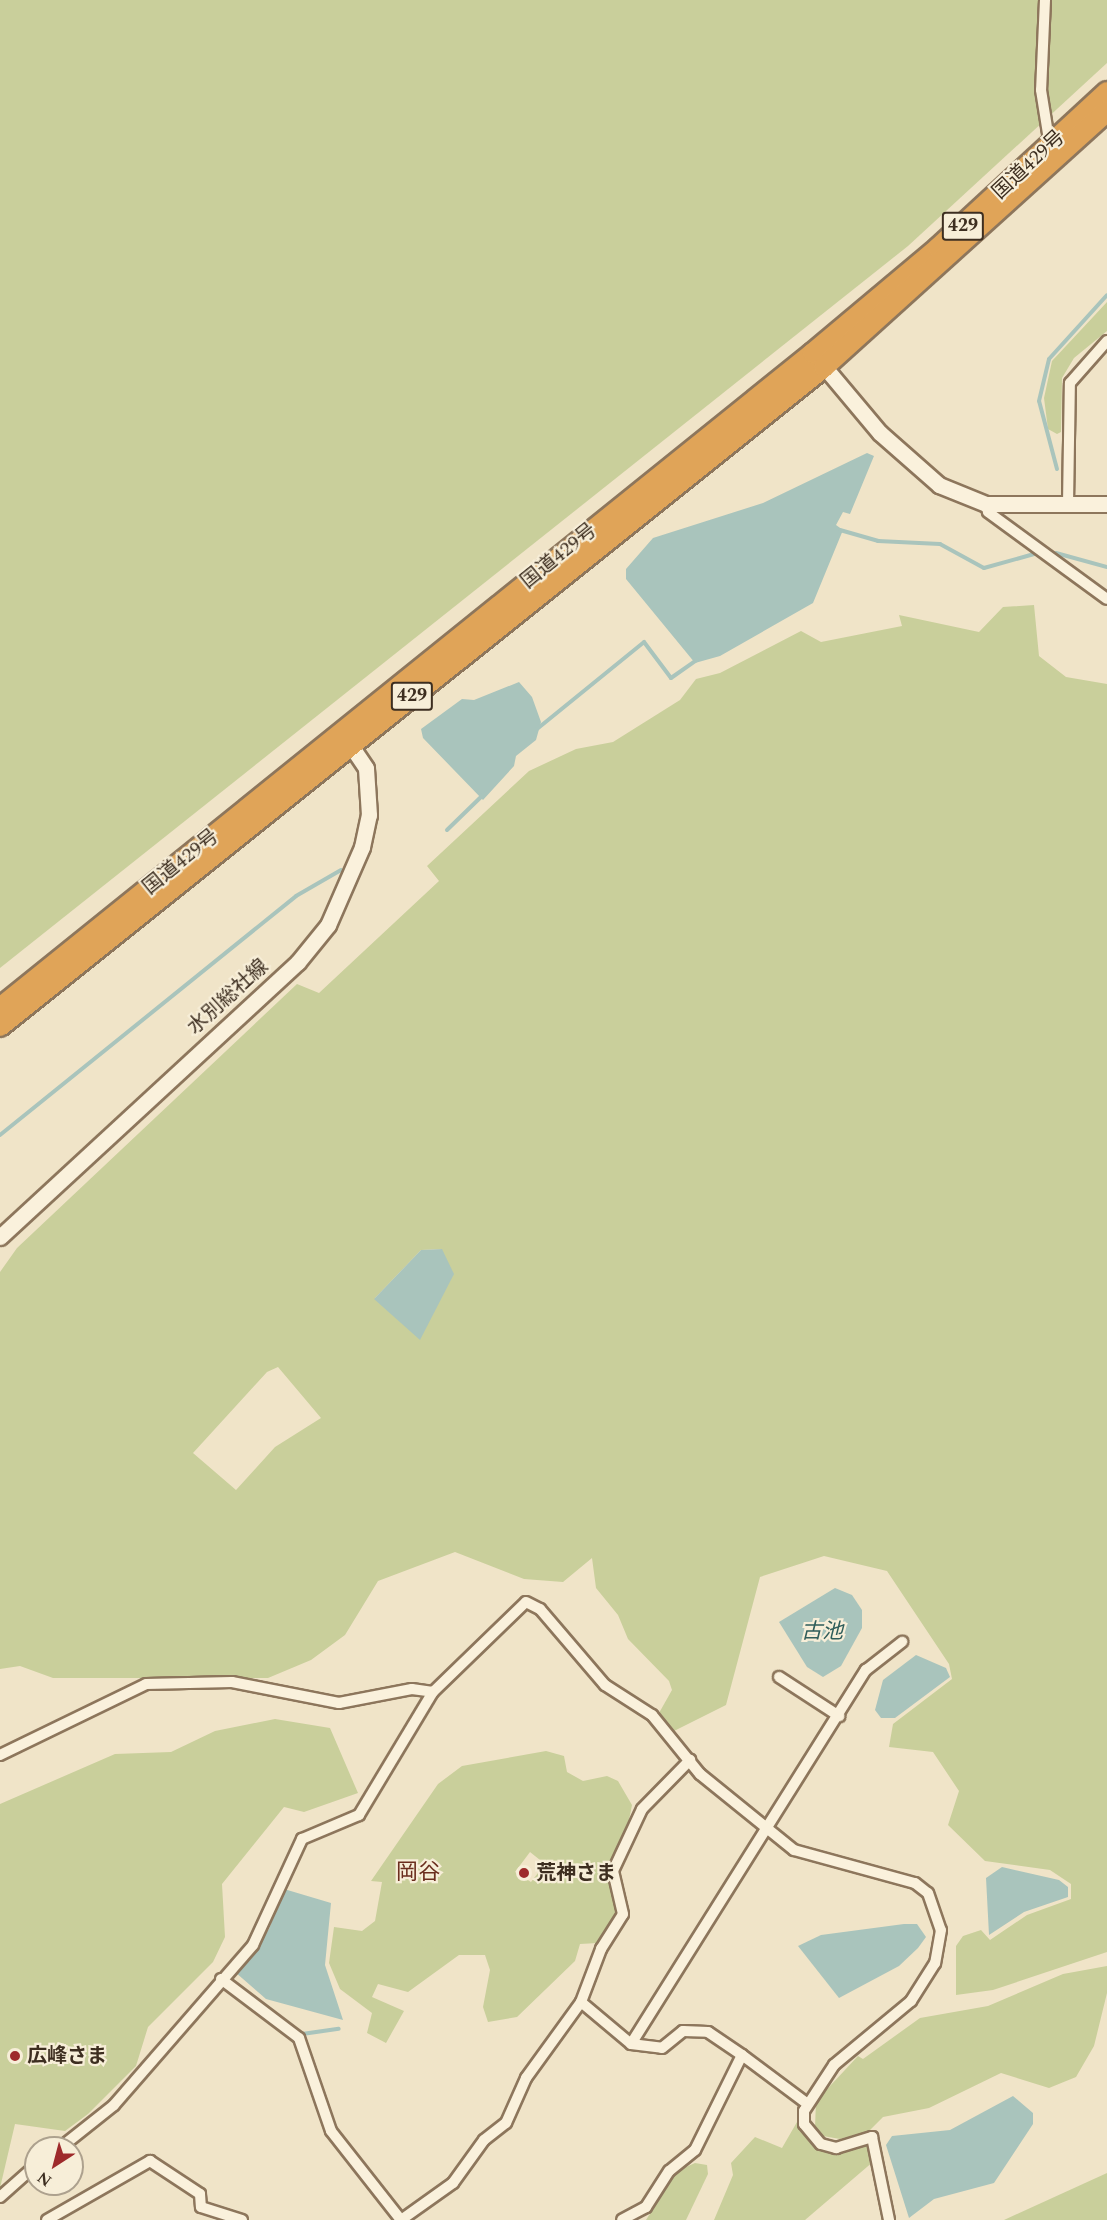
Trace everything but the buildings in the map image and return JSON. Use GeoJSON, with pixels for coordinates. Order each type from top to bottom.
{"type":"FeatureCollection","features":[{"type":"Feature","properties":{"kind":"highway","name":"国道429号"},"geometry":{"type":"LineString","coordinates":[[818,360],[1107,92]]}},
{"type":"Feature","properties":{"kind":"highway","name":"国道429号"},"geometry":{"type":"LineString","coordinates":[[0,1008],[346,739],[818,360],[1107,111]]}},
{"type":"Feature","properties":{"kind":"highway","name":"国道429号"},"geometry":{"type":"LineString","coordinates":[[0,1026],[346,739]]}},
{"type":"Feature","properties":{"kind":"main road"},"geometry":{"type":"LineString","coordinates":[[818,360],[916,465],[939,485],[986,504],[1107,504]]}},
{"type":"Feature","properties":{"kind":"main road","name":"水別総社線"},"geometry":{"type":"LineString","coordinates":[[0,1237],[298,962],[328,925],[362,847],[369,815],[366,768],[346,739]]}},
{"type":"Feature","properties":{"kind":"street"},"geometry":{"type":"LineString","coordinates":[[1046,0],[1041,100],[1050,146]]}},
{"type":"Feature","properties":{"kind":"street"},"geometry":{"type":"LineString","coordinates":[[1068,504],[1070,383],[1107,341]]}},
{"type":"Feature","properties":{"kind":"street"},"geometry":{"type":"LineString","coordinates":[[986,504],[997,519],[1107,599]]}},
{"type":"Feature","properties":{"kind":"street"},"geometry":{"type":"LineString","coordinates":[[75,2136],[114,2105],[262,1931],[302,1839],[359,1815],[433,1692],[518,1607],[533,1603],[604,1685],[652,1715],[690,1760],[769,1831],[794,1850],[922,1887],[941,1930],[935,1963],[911,2001],[857,2044],[805,2102],[804,2124],[821,2144],[836,2148],[873,2137],[889,2220]]}},
{"type":"Feature","properties":{"kind":"street"},"geometry":{"type":"LineString","coordinates":[[632,2044],[769,1831],[866,1670],[902,1642]]}},
{"type":"Feature","properties":{"kind":"street"},"geometry":{"type":"LineString","coordinates":[[779,1677],[839,1716]]}},
{"type":"Feature","properties":{"kind":"street"},"geometry":{"type":"LineString","coordinates":[[0,1755],[146,1684],[232,1682],[339,1702],[412,1689],[433,1692]]}},
{"type":"Feature","properties":{"kind":"street"},"geometry":{"type":"LineString","coordinates":[[221,1979],[253,2008],[299,2038],[331,2131],[401,2220],[453,2182],[484,2140],[506,2123],[526,2078],[581,2002],[601,1949],[623,1914],[613,1871],[646,1804],[690,1760]]}},
{"type":"Feature","properties":{"kind":"street"},"geometry":{"type":"LineString","coordinates":[[581,2002],[632,2044],[663,2048],[683,2031],[708,2032],[805,2102]]}},
{"type":"Feature","properties":{"kind":"street"},"geometry":{"type":"LineString","coordinates":[[622,2220],[646,2207],[669,2170],[695,2151],[742,2055]]}},
{"type":"Feature","properties":{"kind":"street"},"geometry":{"type":"LineString","coordinates":[[47,2220],[150,2161],[200,2194],[199,2220]]}},
{"type":"Feature","properties":{"kind":"street"},"geometry":{"type":"LineString","coordinates":[[0,2197],[24,2176]]}},
{"type":"Feature","properties":{"kind":"street"},"geometry":{"type":"LineString","coordinates":[[201,2207],[242,2220]]}},
{"type":"Feature","properties":{"kind":"green space"},"geometry":{"type":"Polygon","coordinates":[[[0,0],[1107,0],[1107,63],[908,246],[0,968],[0,0]]]}},
{"type":"Feature","properties":{"kind":"green space"},"geometry":{"type":"Polygon","coordinates":[[[1107,302],[1107,331],[1074,358],[1062,378],[1061,432],[1057,434],[1048,429],[1044,398],[1052,361],[1107,302]]]}},
{"type":"Feature","properties":{"kind":"green space"},"geometry":{"type":"Polygon","coordinates":[[[1034,605],[1039,656],[1066,677],[1107,684],[1107,1952],[993,1990],[956,1995],[956,1946],[963,1936],[981,1930],[990,1940],[1027,1915],[1071,1899],[1071,1884],[1050,1870],[985,1861],[948,1825],[959,1791],[933,1752],[889,1747],[893,1724],[952,1679],[949,1664],[887,1571],[824,1556],[760,1577],[726,1705],[674,1731],[659,1713],[672,1690],[669,1681],[628,1639],[618,1615],[596,1588],[592,1558],[563,1582],[524,1579],[455,1552],[378,1581],[345,1635],[311,1660],[268,1678],[53,1678],[20,1666],[0,1669],[0,1272],[17,1248],[297,984],[319,993],[439,881],[427,866],[529,771],[576,749],[613,742],[680,700],[696,679],[720,673],[801,631],[821,642],[902,626],[899,615],[979,632],[1003,607],[1034,605]],[[442,1249],[421,1250],[374,1299],[442,1249]],[[278,1367],[267,1372],[193,1453],[236,1490],[275,1447],[321,1418],[278,1367]]]}},
{"type":"Feature","properties":{"kind":"green space"},"geometry":{"type":"Polygon","coordinates":[[[275,1719],[330,1728],[358,1793],[304,1812],[284,1807],[222,1884],[225,1937],[213,1962],[148,2027],[136,2066],[88,2114],[65,2131],[15,2124],[0,2188],[0,1804],[115,1754],[171,1752],[215,1731],[275,1719]]]}},
{"type":"Feature","properties":{"kind":"green space"},"geometry":{"type":"Polygon","coordinates":[[[546,1751],[564,1756],[567,1772],[583,1781],[607,1776],[618,1781],[632,1805],[625,1840],[608,1869],[618,1911],[598,1943],[580,1944],[575,1961],[517,2017],[488,2022],[483,2007],[490,1970],[485,1955],[459,1955],[408,1992],[378,1984],[372,1997],[404,2011],[386,2043],[367,2033],[372,2013],[340,1989],[329,1963],[334,1927],[362,1931],[375,1921],[382,1882],[371,1881],[438,1784],[462,1766],[546,1751]],[[530,1852],[515,1872],[531,1882],[545,1864],[530,1852]]]}},
{"type":"Feature","properties":{"kind":"green space"},"geometry":{"type":"Polygon","coordinates":[[[1107,1966],[1107,1993],[1094,2046],[1076,2077],[1049,2088],[1001,2073],[929,2108],[883,2117],[869,2131],[840,2139],[823,2136],[815,2127],[816,2101],[858,2056],[863,2059],[920,2018],[988,2006],[1063,1974],[1107,1966]]]}},
{"type":"Feature","properties":{"kind":"green space"},"geometry":{"type":"Polygon","coordinates":[[[797,2122],[817,2150],[834,2154],[869,2145],[874,2161],[805,2220],[714,2220],[733,2175],[731,2163],[755,2137],[782,2148],[797,2122]]]}},
{"type":"Feature","properties":{"kind":"green space"},"geometry":{"type":"Polygon","coordinates":[[[695,2163],[707,2165],[708,2174],[686,2220],[646,2220],[677,2171],[695,2163]]]}},
{"type":"Feature","properties":{"kind":"green space"},"geometry":{"type":"Polygon","coordinates":[[[1107,2173],[1107,2220],[1004,2220],[1107,2173]]]}},
{"type":"Feature","properties":{"kind":"water"},"geometry":{"type":"Polygon","coordinates":[[[867,453],[874,456],[850,514],[843,512],[836,525],[843,530],[813,603],[720,656],[695,663],[626,579],[626,569],[653,538],[763,503],[867,453]]]}},
{"type":"Feature","properties":{"kind":"water"},"geometry":{"type":"Polygon","coordinates":[[[519,682],[532,697],[541,722],[536,740],[516,756],[514,766],[483,800],[423,738],[421,729],[462,699],[474,700],[519,682]]]}},
{"type":"Feature","properties":{"kind":"water"},"geometry":{"type":"Polygon","coordinates":[[[442,1249],[454,1274],[420,1340],[374,1299],[421,1250],[442,1249]]]}},
{"type":"Feature","properties":{"kind":"water","name":"古池"},"geometry":{"type":"Polygon","coordinates":[[[835,1588],[852,1595],[862,1610],[862,1628],[841,1666],[823,1677],[807,1667],[779,1622],[835,1588]]]}},
{"type":"Feature","properties":{"kind":"water"},"geometry":{"type":"Polygon","coordinates":[[[916,1655],[946,1668],[950,1677],[895,1718],[881,1718],[875,1710],[883,1680],[916,1655]]]}},
{"type":"Feature","properties":{"kind":"water"},"geometry":{"type":"Polygon","coordinates":[[[1002,1867],[1059,1880],[1068,1887],[1068,1897],[1024,1912],[989,1935],[986,1878],[1002,1867]]]}},
{"type":"Feature","properties":{"kind":"water"},"geometry":{"type":"Polygon","coordinates":[[[284,1889],[331,1903],[325,1965],[343,2020],[266,1999],[235,1972],[269,1929],[284,1889]]]}},
{"type":"Feature","properties":{"kind":"water"},"geometry":{"type":"Polygon","coordinates":[[[917,1924],[926,1937],[918,1948],[899,1966],[839,1998],[798,1946],[821,1935],[917,1924]]]}},
{"type":"Feature","properties":{"kind":"water"},"geometry":{"type":"Polygon","coordinates":[[[1013,2096],[1033,2113],[1033,2124],[994,2183],[934,2199],[909,2218],[886,2145],[892,2136],[950,2130],[1013,2096]]]}},
{"type":"Feature","properties":{"kind":"waterway"},"geometry":{"type":"LineString","coordinates":[[1057,469],[1039,401],[1049,359],[1107,295]]}},
{"type":"Feature","properties":{"kind":"waterway"},"geometry":{"type":"LineString","coordinates":[[840,530],[878,541],[940,544],[984,568],[1034,554]]}},
{"type":"Feature","properties":{"kind":"waterway"},"geometry":{"type":"LineString","coordinates":[[1056,553],[1107,567]]}},
{"type":"Feature","properties":{"kind":"waterway"},"geometry":{"type":"LineString","coordinates":[[537,729],[644,642],[671,678],[697,660]]}},
{"type":"Feature","properties":{"kind":"waterway"},"geometry":{"type":"LineString","coordinates":[[447,830],[484,794]]}},
{"type":"Feature","properties":{"kind":"waterway"},"geometry":{"type":"LineString","coordinates":[[0,1135],[296,896],[341,870]]}},
{"type":"Feature","properties":{"kind":"waterway"},"geometry":{"type":"LineString","coordinates":[[304,2039],[302,2034],[339,2029]]}},
{"type":"Feature","properties":{"kind":"place","name":"荒神さま"},"geometry":{"type":"Point","coordinates":[524,1873]}},
{"type":"Feature","properties":{"kind":"place","name":"広峰さま"},"geometry":{"type":"Point","coordinates":[15,2056]}},
{"type":"Feature","properties":{"kind":"district","name":"岡谷"},"geometry":{"type":"Point","coordinates":[418,1873]}}]}
